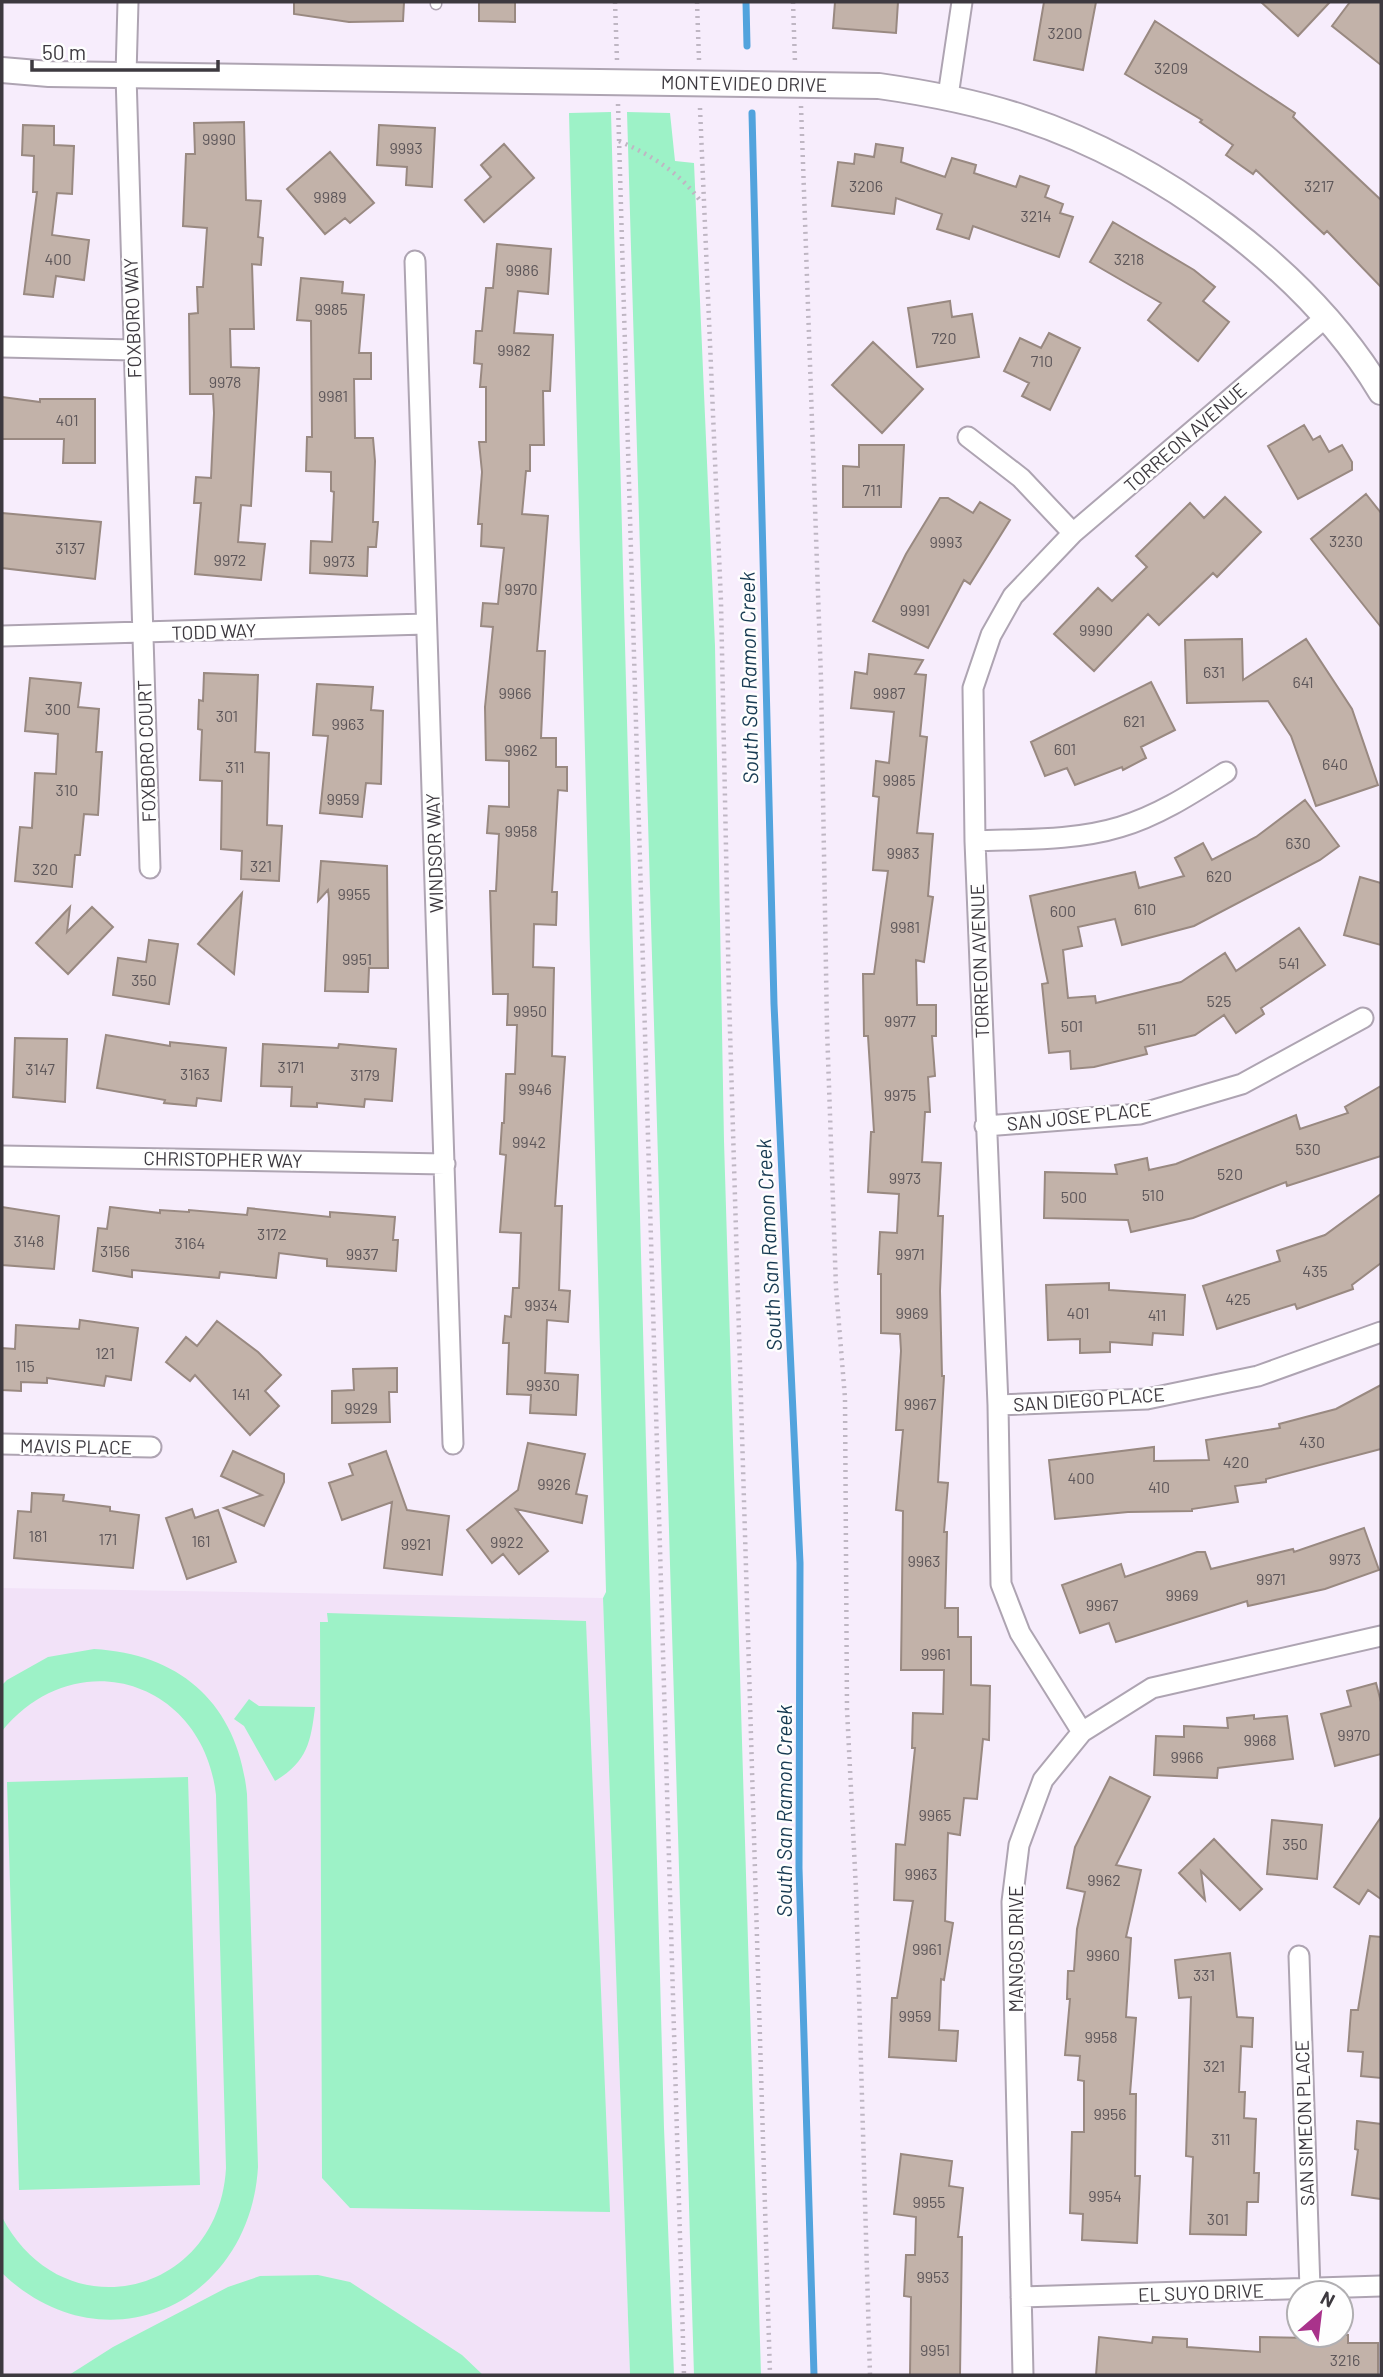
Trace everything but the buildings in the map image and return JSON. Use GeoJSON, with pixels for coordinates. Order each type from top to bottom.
{"type":"FeatureCollection","features":[{"type":"Feature","properties":{"kind":"street","name":"FOXBORO WAY"},"geometry":{"type":"LineString","coordinates":[[128,2],[126,75],[142,634]]}},
{"type":"Feature","properties":{"kind":"street"},"geometry":{"type":"LineString","coordinates":[[948,96],[962,2]]}},
{"type":"Feature","properties":{"kind":"street","name":"MONTEVIDEO DRIVE"},"geometry":{"type":"LineString","coordinates":[[2,70],[126,75],[618,80],[879,86],[948,96],[1026,118],[1125,160],[1204,210],[1271,263],[1325,318],[1381,392]]}},
{"type":"Feature","properties":{"kind":"street","name":"WINDSOR WAY"},"geometry":{"type":"LineString","coordinates":[[415,261],[453,1444]]}},
{"type":"Feature","properties":{"kind":"street","name":"TORREON AVENUE"},"geometry":{"type":"LineString","coordinates":[[1082,1732],[1020,1633],[1001,1584],[998,1405],[975,841],[973,688],[991,635],[1013,596],[1073,533],[1325,318]]}},
{"type":"Feature","properties":{"kind":"street"},"geometry":{"type":"LineString","coordinates":[[2,347],[133,350]]}},
{"type":"Feature","properties":{"kind":"street"},"geometry":{"type":"LineString","coordinates":[[968,437],[1021,478],[1073,533]]}},
{"type":"Feature","properties":{"kind":"street","name":"TODD WAY"},"geometry":{"type":"LineString","coordinates":[[2,636],[426,624]]}},
{"type":"Feature","properties":{"kind":"street","name":"FOXBORO COURT"},"geometry":{"type":"LineString","coordinates":[[142,634],[149,868]]}},
{"type":"Feature","properties":{"kind":"street"},"geometry":{"type":"LineString","coordinates":[[975,841],[1066,837],[1121,827],[1184,799],[1226,772]]}},
{"type":"Feature","properties":{"kind":"street","name":"SAN JOSE PLACE"},"geometry":{"type":"LineString","coordinates":[[985,1126],[1140,1114],[1242,1084],[1363,1018]]}},
{"type":"Feature","properties":{"kind":"street","name":"CHRISTOPHER WAY"},"geometry":{"type":"LineString","coordinates":[[2,1156],[445,1164]]}},
{"type":"Feature","properties":{"kind":"street","name":"SAN DIEGO PLACE"},"geometry":{"type":"LineString","coordinates":[[998,1405],[1147,1399],[1258,1376],[1381,1332]]}},
{"type":"Feature","properties":{"kind":"street","name":"MAVIS PLACE"},"geometry":{"type":"LineString","coordinates":[[2,1444],[151,1447]]}},
{"type":"Feature","properties":{"kind":"street","name":"MANGOS DRIVE"},"geometry":{"type":"LineString","coordinates":[[1023,2375],[1012,1902],[1019,1845],[1043,1780],[1082,1732],[1152,1688],[1381,1636]]}},
{"type":"Feature","properties":{"kind":"street","name":"SAN SIMEON PLACE"},"geometry":{"type":"LineString","coordinates":[[1298,1956],[1310,2279]]}},
{"type":"Feature","properties":{"kind":"street","name":"EL SUYO DRIVE"},"geometry":{"type":"LineString","coordinates":[[1355,2287],[1381,2286]]}},
{"type":"Feature","properties":{"kind":"street","name":"EL SUYO DRIVE"},"geometry":{"type":"LineString","coordinates":[[1021,2297],[1285,2291]]}},
{"type":"Feature","properties":{"kind":"path"},"geometry":{"type":"LineString","coordinates":[[615,2],[684,2375]]}},
{"type":"Feature","properties":{"kind":"path"},"geometry":{"type":"LineString","coordinates":[[697,2],[721,602],[730,1024],[770,2375]]}},
{"type":"Feature","properties":{"kind":"path"},"geometry":{"type":"LineString","coordinates":[[793,2],[793,55],[800,84],[821,679],[827,1028],[836,1288],[845,1398],[847,1709],[856,1890],[870,2375]]}},
{"type":"Feature","properties":{"kind":"path"},"geometry":{"type":"LineString","coordinates":[[619,141],[667,166],[682,178],[703,204]]}},
{"type":"Feature","properties":{"kind":"shaded area"},"geometry":{"type":"Polygon","coordinates":[[[2,1588],[603,1598],[630,2375],[2,2375],[2,1588]]]}},
{"type":"Feature","properties":{"kind":"green space"},"geometry":{"type":"Polygon","coordinates":[[[611,112],[664,2128],[674,2375],[630,2375],[603,1598],[606,1592],[569,113],[611,112]]]}},
{"type":"Feature","properties":{"kind":"green space"},"geometry":{"type":"Polygon","coordinates":[[[627,112],[670,113],[675,161],[694,163],[715,646],[724,1141],[761,2375],[694,2375],[627,112]]]}},
{"type":"Feature","properties":{"kind":"green space"},"geometry":{"type":"Polygon","coordinates":[[[327,1613],[586,1621],[610,2212],[350,2208],[322,2178],[320,1622],[328,1622],[327,1613]]]}},
{"type":"Feature","properties":{"kind":"green space"},"geometry":{"type":"Polygon","coordinates":[[[94,1649],[126,1653],[154,1661],[179,1674],[200,1690],[218,1711],[232,1735],[247,1794],[258,2167],[249,2215],[229,2256],[200,2287],[165,2308],[126,2319],[84,2317],[42,2302],[2,2273],[2,2217],[29,2253],[61,2276],[97,2286],[134,2284],[168,2271],[196,2246],[217,2212],[226,2168],[216,1795],[206,1756],[187,1724],[162,1700],[132,1686],[99,1681],[65,1687],[32,1703],[2,1731],[2,1685],[7,1680],[48,1657],[94,1649]]]}},
{"type":"Feature","properties":{"kind":"green space"},"geometry":{"type":"Polygon","coordinates":[[[249,1699],[259,1706],[315,1707],[306,1750],[286,1774],[275,1781],[244,1726],[234,1719],[249,1699]]]}},
{"type":"Feature","properties":{"kind":"green space"},"geometry":{"type":"Polygon","coordinates":[[[188,1777],[200,2185],[19,2190],[7,1782],[188,1777]]]}},
{"type":"Feature","properties":{"kind":"green space"},"geometry":{"type":"Polygon","coordinates":[[[318,2275],[350,2282],[462,2355],[483,2375],[69,2375],[113,2347],[228,2287],[260,2276],[318,2275]]]}},
{"type":"Feature","properties":{"kind":"waterway","name":"South San Ramon Creek"},"geometry":{"type":"LineString","coordinates":[[746,2],[747,46]]}},
{"type":"Feature","properties":{"kind":"waterway","name":"South San Ramon Creek"},"geometry":{"type":"LineString","coordinates":[[752,113],[774,1004],[800,1563],[799,1868],[814,2375]]}}]}
